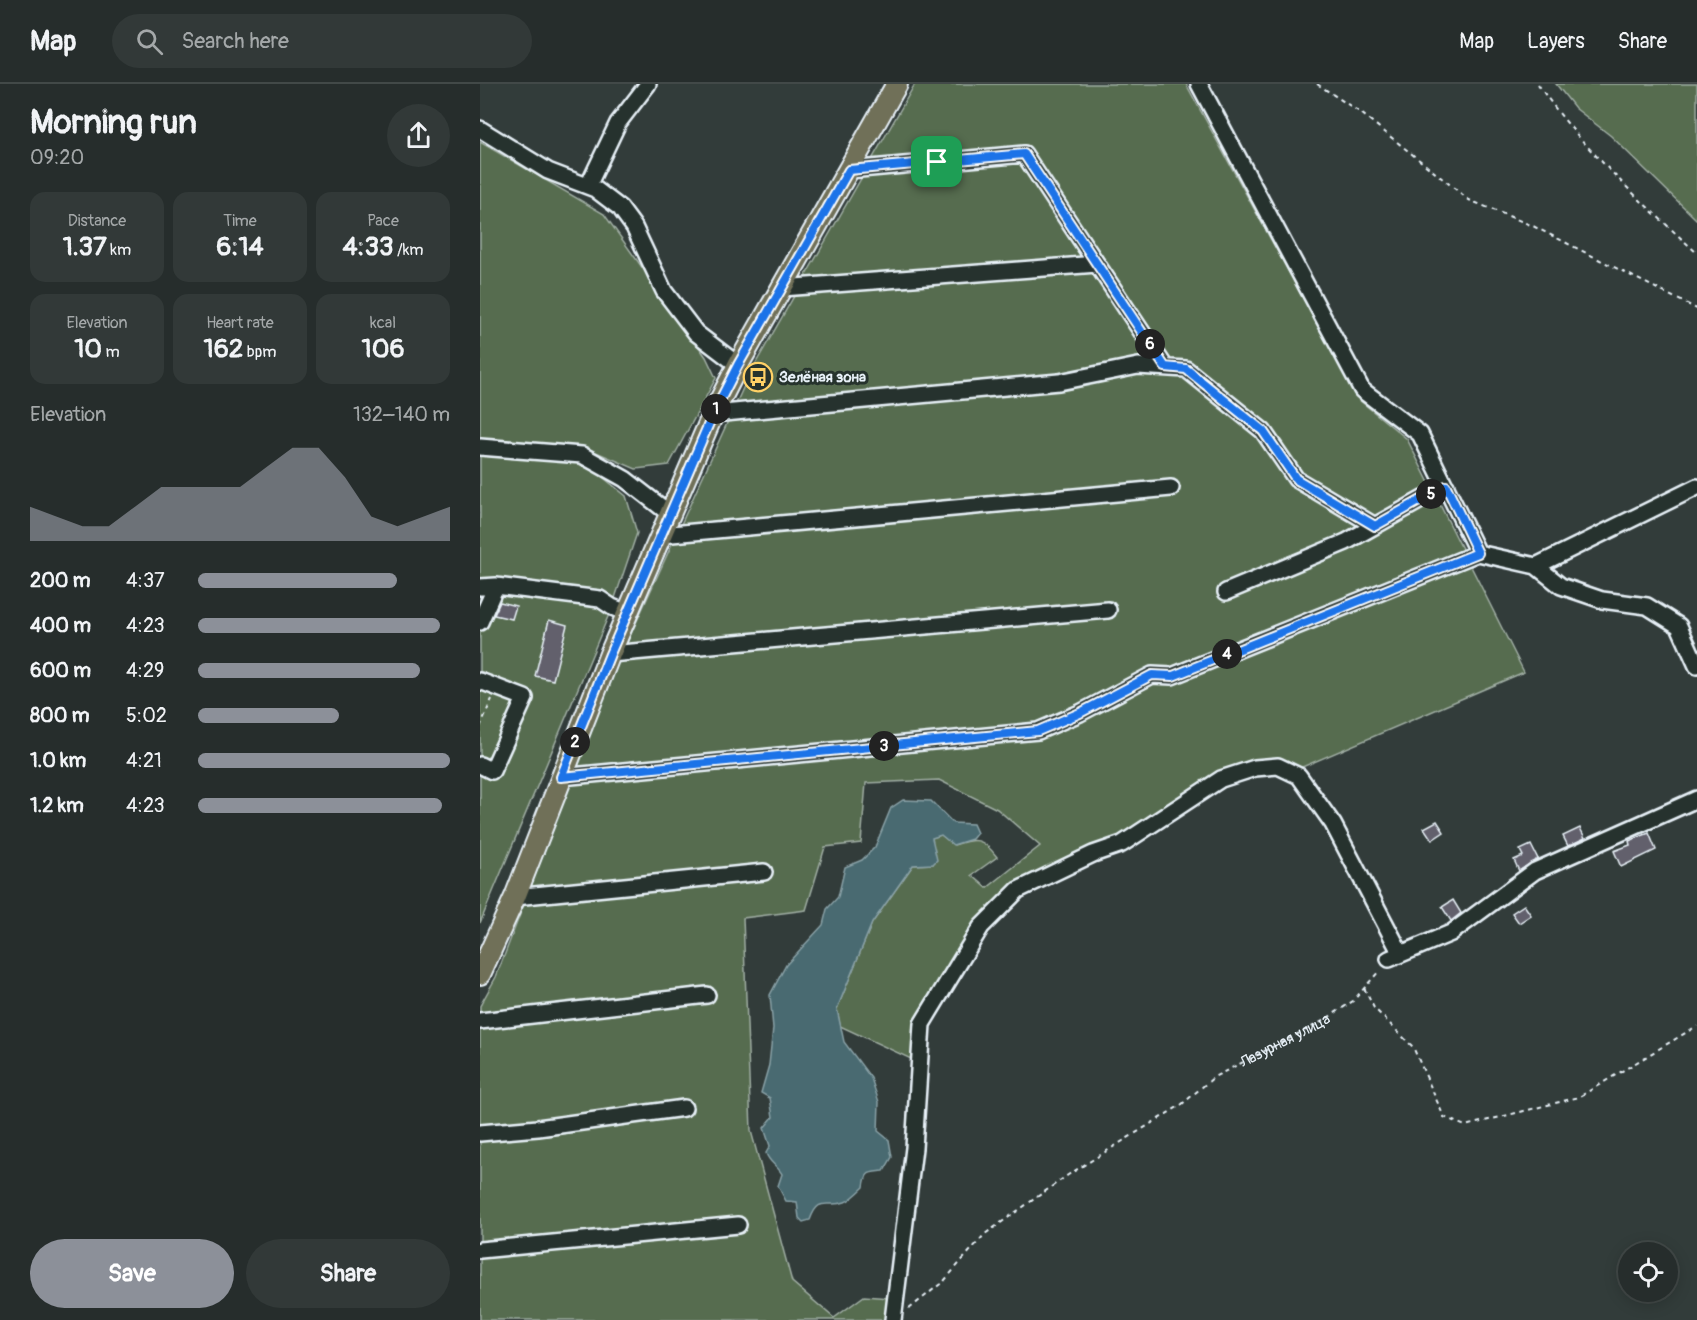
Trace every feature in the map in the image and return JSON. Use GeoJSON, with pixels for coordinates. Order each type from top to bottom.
{"type":"FeatureCollection","features":[{"type":"Feature","properties":{"kind":"main road"},"geometry":{"type":"LineString","coordinates":[[480,974],[515,897],[627,613],[713,414],[738,365],[897,84]]}},
{"type":"Feature","properties":{"kind":"street"},"geometry":{"type":"LineString","coordinates":[[588,186],[618,123],[648,84]]}},
{"type":"Feature","properties":{"kind":"street"},"geometry":{"type":"LineString","coordinates":[[1199,84],[1362,390],[1420,435],[1478,553]]}},
{"type":"Feature","properties":{"kind":"street"},"geometry":{"type":"LineString","coordinates":[[480,129],[548,171],[595,189],[620,208],[634,227],[664,291],[696,333],[738,365]]}},
{"type":"Feature","properties":{"kind":"street"},"geometry":{"type":"LineString","coordinates":[[849,170],[1024,154],[1165,367]]}},
{"type":"Feature","properties":{"kind":"street"},"geometry":{"type":"LineString","coordinates":[[782,288],[1097,264]]}},
{"type":"Feature","properties":{"kind":"street"},"geometry":{"type":"LineString","coordinates":[[713,414],[1059,381],[1138,366],[1186,369],[1263,431],[1296,479],[1375,526]]}},
{"type":"Feature","properties":{"kind":"street"},"geometry":{"type":"LineString","coordinates":[[480,447],[582,455],[625,479],[670,514]]}},
{"type":"Feature","properties":{"kind":"street"},"geometry":{"type":"LineString","coordinates":[[1226,592],[1346,542],[1446,486]]}},
{"type":"Feature","properties":{"kind":"street"},"geometry":{"type":"LineString","coordinates":[[1536,566],[1697,487]]}},
{"type":"Feature","properties":{"kind":"street"},"geometry":{"type":"LineString","coordinates":[[661,535],[1171,488]]}},
{"type":"Feature","properties":{"kind":"street"},"geometry":{"type":"LineString","coordinates":[[561,777],[1038,731],[1080,713],[1152,675],[1173,676],[1478,553],[1536,566],[1561,586],[1602,600],[1647,606],[1679,626],[1697,666]]}},
{"type":"Feature","properties":{"kind":"street"},"geometry":{"type":"LineString","coordinates":[[480,587],[496,586],[600,599],[627,613]]}},
{"type":"Feature","properties":{"kind":"street"},"geometry":{"type":"LineString","coordinates":[[480,622],[496,586]]}},
{"type":"Feature","properties":{"kind":"street"},"geometry":{"type":"LineString","coordinates":[[610,654],[1108,610]]}},
{"type":"Feature","properties":{"kind":"street"},"geometry":{"type":"LineString","coordinates":[[480,681],[525,698],[492,771],[480,765]]}},
{"type":"Feature","properties":{"kind":"street"},"geometry":{"type":"LineString","coordinates":[[898,1317],[914,1148],[922,1024],[981,927],[1018,890],[1094,854],[1122,844],[1221,779],[1255,768],[1278,766],[1299,776],[1333,824],[1395,957],[1450,933],[1535,871],[1697,799]]}},
{"type":"Feature","properties":{"kind":"street"},"geometry":{"type":"LineString","coordinates":[[515,897],[765,872]]}},
{"type":"Feature","properties":{"kind":"street"},"geometry":{"type":"LineString","coordinates":[[480,1021],[707,995]]}},
{"type":"Feature","properties":{"kind":"street"},"geometry":{"type":"LineString","coordinates":[[480,1132],[538,1128],[684,1108]]}},
{"type":"Feature","properties":{"kind":"street"},"geometry":{"type":"LineString","coordinates":[[480,1250],[738,1225]]}},
{"type":"Feature","properties":{"kind":"path"},"geometry":{"type":"LineString","coordinates":[[1317,84],[1361,113],[1470,200],[1533,226],[1697,309]]}},
{"type":"Feature","properties":{"kind":"path"},"geometry":{"type":"LineString","coordinates":[[1538,84],[1584,142],[1697,253]]}},
{"type":"Feature","properties":{"kind":"path"},"geometry":{"type":"LineString","coordinates":[[480,725],[493,695]]}},
{"type":"Feature","properties":{"kind":"path","name":"Лазурная улица"},"geometry":{"type":"LineString","coordinates":[[898,1317],[944,1281],[985,1234],[1068,1175],[1181,1105],[1214,1077],[1323,1021],[1353,1001],[1395,957]]}},
{"type":"Feature","properties":{"kind":"path"},"geometry":{"type":"LineString","coordinates":[[1364,988],[1374,1008],[1413,1047],[1444,1117],[1466,1126],[1579,1097],[1697,1026]]}},
{"type":"Feature","properties":{"kind":"green space"},"geometry":{"type":"Polygon","coordinates":[[[915,84],[1186,84],[1358,399],[1407,439],[1524,672],[1300,768],[1286,760],[1220,771],[1131,833],[1007,895],[950,961],[940,987],[918,1021],[911,1059],[840,1026],[837,1009],[872,923],[913,865],[933,864],[931,838],[941,835],[954,845],[973,840],[987,846],[997,857],[972,875],[987,888],[1040,846],[997,809],[939,780],[866,783],[861,843],[825,847],[806,910],[743,918],[751,1131],[792,1282],[834,1318],[864,1296],[890,1298],[887,1320],[480,1320],[480,1006],[496,977],[610,680],[749,375],[915,84]]]}},
{"type":"Feature","properties":{"kind":"green space"},"geometry":{"type":"Polygon","coordinates":[[[1556,84],[1697,84],[1697,220],[1611,136],[1575,108],[1556,84]]]}},
{"type":"Feature","properties":{"kind":"green space"},"geometry":{"type":"Polygon","coordinates":[[[480,142],[604,214],[706,357],[716,378],[669,465],[636,469],[596,452],[588,465],[626,496],[637,533],[612,607],[480,923],[480,142]]]}},
{"type":"Feature","properties":{"kind":"water"},"geometry":{"type":"Polygon","coordinates":[[[903,800],[931,801],[953,823],[973,824],[977,833],[972,839],[953,845],[941,835],[932,838],[937,860],[933,864],[913,865],[872,923],[837,1009],[844,1042],[871,1078],[879,1102],[878,1131],[889,1140],[892,1157],[884,1171],[867,1175],[864,1187],[852,1198],[839,1204],[821,1205],[813,1212],[810,1220],[803,1222],[799,1218],[797,1202],[786,1201],[778,1186],[782,1174],[766,1153],[770,1146],[764,1128],[773,1117],[770,1098],[761,1093],[769,1065],[773,1028],[770,995],[786,965],[823,925],[827,909],[838,897],[845,867],[862,860],[875,847],[891,808],[903,800]]]}},
{"type":"Feature","properties":{"kind":"building"},"geometry":{"type":"Polygon","coordinates":[[[500,602],[516,606],[512,619],[494,615],[500,602]]]}},
{"type":"Feature","properties":{"kind":"building"},"geometry":{"type":"Polygon","coordinates":[[[549,620],[567,625],[553,680],[535,676],[549,620]]]}},
{"type":"Feature","properties":{"kind":"building"},"geometry":{"type":"Polygon","coordinates":[[[1437,821],[1444,832],[1432,840],[1424,828],[1437,821]]]}},
{"type":"Feature","properties":{"kind":"building"},"geometry":{"type":"Polygon","coordinates":[[[1580,828],[1585,838],[1568,846],[1563,836],[1580,828]]]}},
{"type":"Feature","properties":{"kind":"building"},"geometry":{"type":"Polygon","coordinates":[[[1649,833],[1656,850],[1621,867],[1614,851],[1630,845],[1629,841],[1649,833]]]}},
{"type":"Feature","properties":{"kind":"building"},"geometry":{"type":"Polygon","coordinates":[[[1531,845],[1538,859],[1519,871],[1514,860],[1523,856],[1520,850],[1531,845]]]}},
{"type":"Feature","properties":{"kind":"building"},"geometry":{"type":"Polygon","coordinates":[[[1453,900],[1461,913],[1451,921],[1442,907],[1453,900]]]}},
{"type":"Feature","properties":{"kind":"building"},"geometry":{"type":"Polygon","coordinates":[[[1524,905],[1531,915],[1519,923],[1512,913],[1524,905]]]}},
{"type":"Feature","properties":{"kind":"place","name":"Зелёная зона"},"geometry":{"type":"Point","coordinates":[758,377]}},
{"type":"Feature","properties":{"kind":"route"},"geometry":{"type":"LineString","coordinates":[[1024,154],[1165,367],[1186,369],[1263,431],[1296,479],[1375,526],[1446,486],[1478,553],[1173,676],[1152,675],[1080,713],[1038,731],[561,777],[610,654],[713,414],[738,365],[849,170],[937,162],[1024,154]]}}]}
